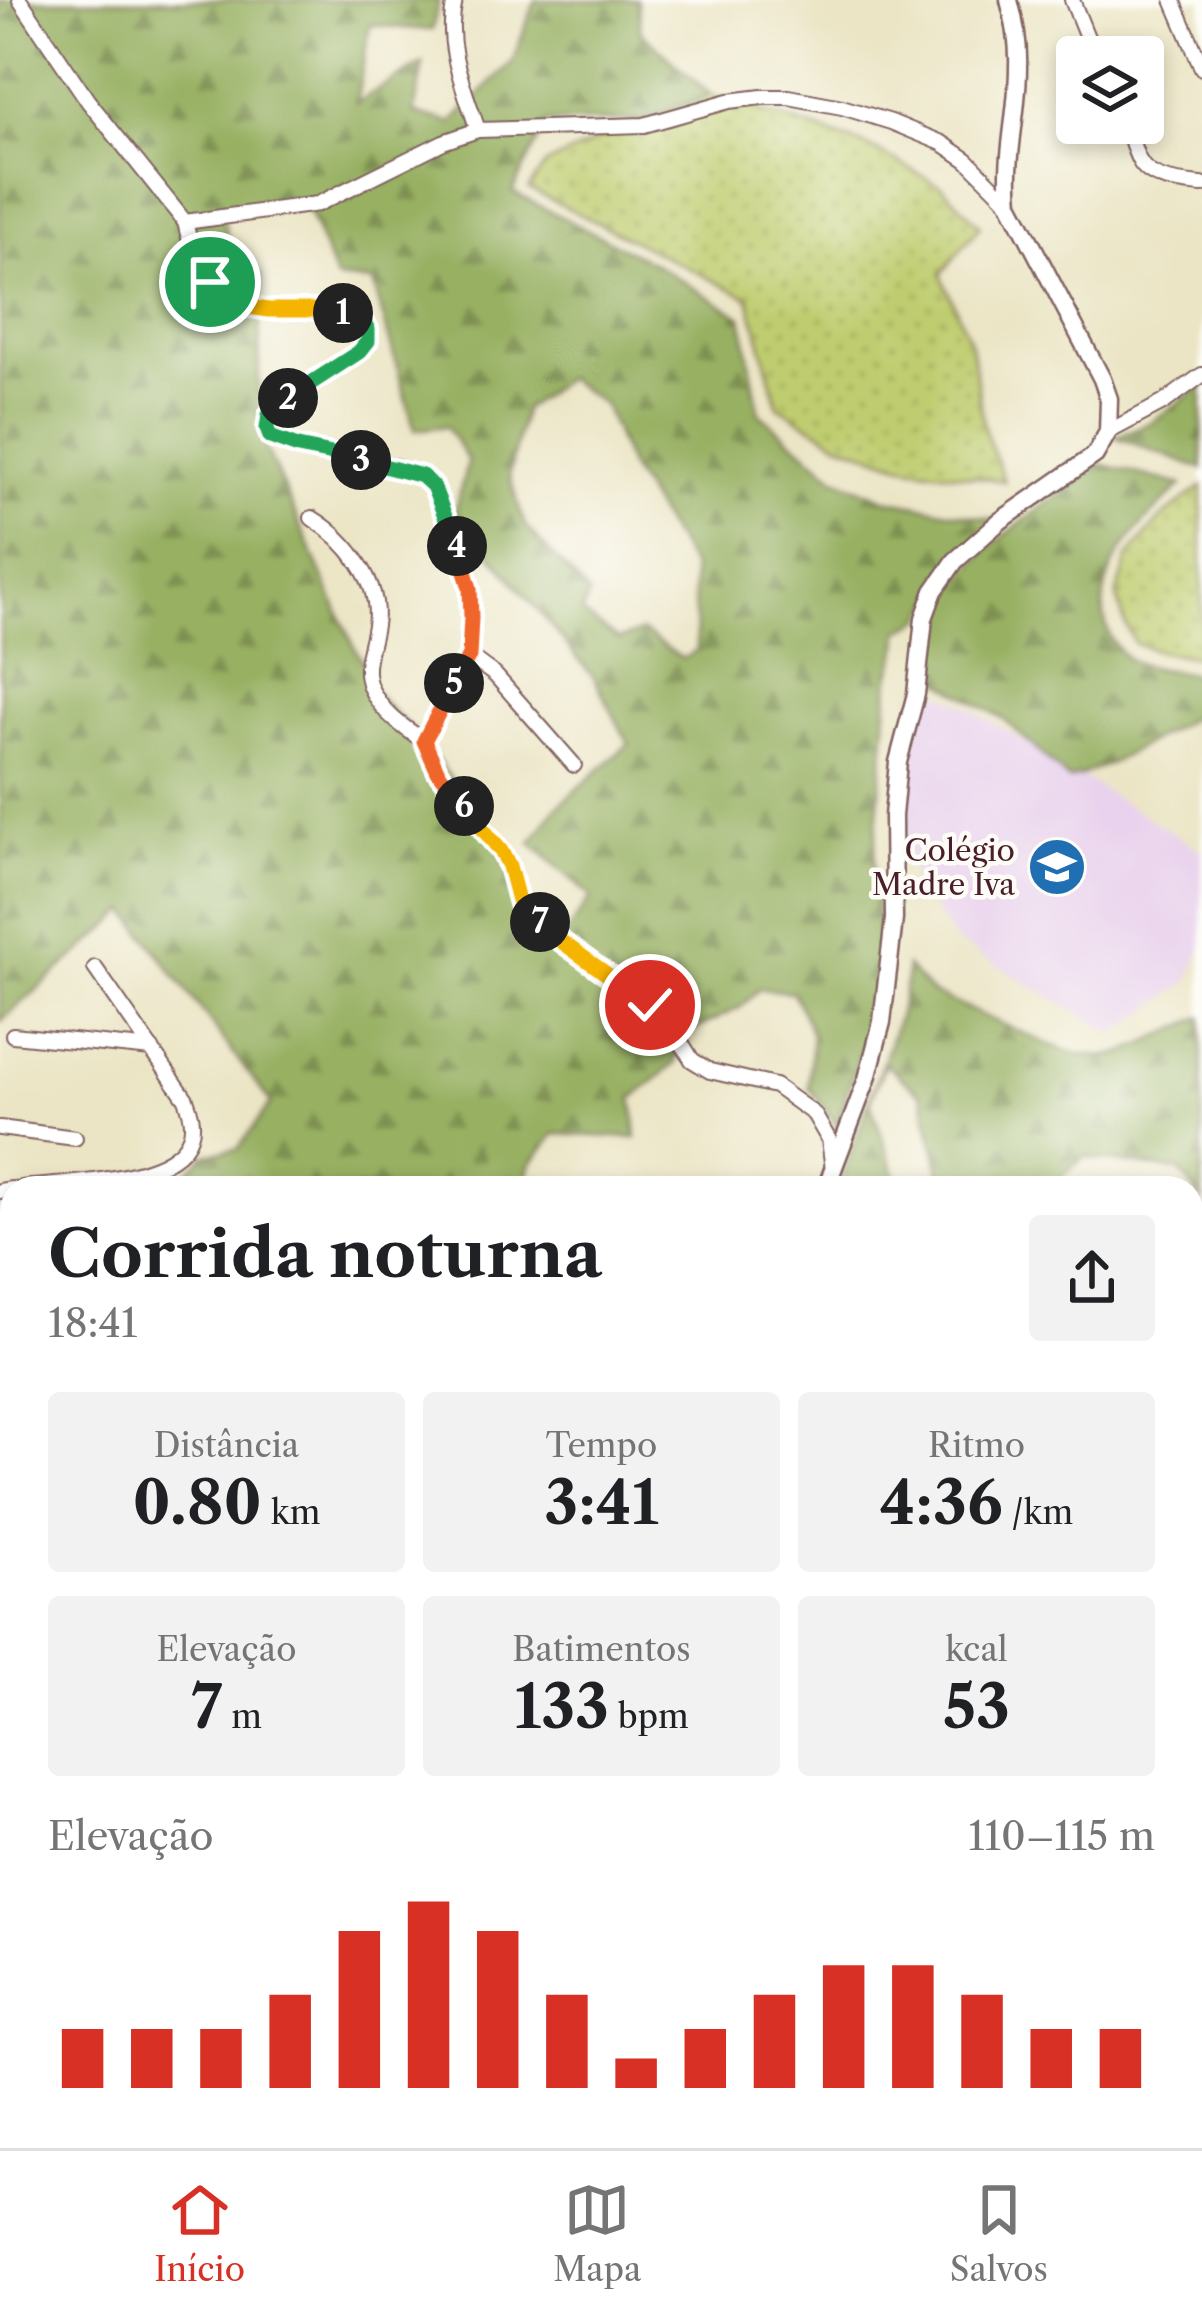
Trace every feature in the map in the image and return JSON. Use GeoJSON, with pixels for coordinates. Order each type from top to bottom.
{"type":"FeatureCollection","features":[{"type":"Feature","properties":{"kind":"main road"},"geometry":{"type":"LineString","coordinates":[[830,1176],[867,1079],[882,1022],[894,919],[893,816],[898,762],[916,694],[924,617],[934,592],[956,561],[1004,518],[1095,454],[1108,432],[1108,399],[1102,379],[1010,202],[1007,171],[1018,68],[1009,0]]}},
{"type":"Feature","properties":{"kind":"street"},"geometry":{"type":"LineString","coordinates":[[20,0],[88,101],[185,222],[193,256],[210,282],[237,305],[332,310],[358,317],[368,329],[368,341],[359,352],[279,404],[269,415],[267,428],[270,437],[298,447],[394,466],[422,476],[433,486],[470,588],[469,656],[424,741]]}},
{"type":"Feature","properties":{"kind":"street"},"geometry":{"type":"LineString","coordinates":[[455,0],[453,48],[478,130]]}},
{"type":"Feature","properties":{"kind":"street"},"geometry":{"type":"LineString","coordinates":[[1072,0],[1087,36]]}},
{"type":"Feature","properties":{"kind":"street"},"geometry":{"type":"LineString","coordinates":[[1173,0],[1202,68]]}},
{"type":"Feature","properties":{"kind":"street"},"geometry":{"type":"LineString","coordinates":[[185,222],[318,204],[443,142],[478,130],[644,125],[744,98],[789,98],[891,122],[942,143],[1010,202]]}},
{"type":"Feature","properties":{"kind":"street"},"geometry":{"type":"LineString","coordinates":[[1133,144],[1147,171],[1202,185]]}},
{"type":"Feature","properties":{"kind":"street"},"geometry":{"type":"LineString","coordinates":[[1108,432],[1202,376]]}},
{"type":"Feature","properties":{"kind":"street"},"geometry":{"type":"LineString","coordinates":[[312,518],[342,540],[372,590],[377,609],[366,668],[371,689],[393,720],[424,741],[438,772],[501,851],[519,904],[562,942],[650,1005],[692,1060],[710,1071],[775,1086],[801,1103],[814,1114],[829,1140],[833,1169]]}},
{"type":"Feature","properties":{"kind":"street"},"geometry":{"type":"LineString","coordinates":[[469,656],[495,675],[574,765]]}},
{"type":"Feature","properties":{"kind":"street"},"geometry":{"type":"LineString","coordinates":[[95,968],[186,1099],[192,1117],[190,1137],[177,1155],[155,1168],[123,1176]]}},
{"type":"Feature","properties":{"kind":"street"},"geometry":{"type":"LineString","coordinates":[[13,1035],[152,1049]]}},
{"type":"Feature","properties":{"kind":"street"},"geometry":{"type":"LineString","coordinates":[[0,1128],[75,1138]]}},
{"type":"Feature","properties":{"kind":"shaded area","name":"Colégio Madre Iva"},"geometry":{"type":"Polygon","coordinates":[[[924,686],[958,701],[1202,851],[1202,947],[1189,981],[1115,1034],[955,941],[916,884],[905,846],[907,785],[924,686]]]}},
{"type":"Feature","properties":{"kind":"green space"},"geometry":{"type":"Polygon","coordinates":[[[0,0],[439,0],[432,30],[370,25],[356,103],[423,63],[414,113],[452,123],[512,62],[536,0],[637,0],[641,32],[711,95],[642,120],[547,123],[512,192],[653,263],[742,317],[759,413],[836,478],[885,499],[1000,521],[955,561],[924,618],[900,631],[890,676],[874,860],[882,959],[874,1011],[835,1129],[809,1087],[812,1034],[793,992],[759,989],[741,1007],[679,1037],[675,1064],[633,1098],[637,1138],[555,1134],[530,1165],[528,1176],[184,1176],[205,1154],[238,1149],[271,1103],[127,911],[0,1022],[0,0]],[[304,201],[222,212],[235,272],[261,275],[258,407],[263,442],[366,668],[371,689],[424,741],[501,851],[519,904],[564,938],[591,897],[531,843],[556,808],[629,744],[595,679],[455,511],[468,461],[446,426],[415,430],[373,282],[336,279],[304,201]],[[566,378],[524,409],[509,475],[525,526],[589,594],[582,613],[618,640],[642,632],[683,659],[697,650],[692,567],[630,469],[604,405],[566,378]]]}},
{"type":"Feature","properties":{"kind":"green space"},"geometry":{"type":"Polygon","coordinates":[[[711,95],[868,146],[943,187],[980,226],[941,274],[971,344],[984,428],[1004,481],[909,467],[839,443],[778,406],[749,298],[529,189],[545,165],[642,120],[711,95]]]}},
{"type":"Feature","properties":{"kind":"green space"},"geometry":{"type":"Polygon","coordinates":[[[1202,386],[1202,469],[1116,437],[1152,422],[1202,386]]]}},
{"type":"Feature","properties":{"kind":"green space"},"geometry":{"type":"Polygon","coordinates":[[[1100,464],[1182,485],[1123,548],[1105,586],[1103,607],[1110,637],[1128,659],[1202,675],[1202,712],[1111,763],[1069,780],[1004,719],[942,682],[930,665],[940,616],[958,582],[994,545],[1100,464]]]}},
{"type":"Feature","properties":{"kind":"green space"},"geometry":{"type":"Polygon","coordinates":[[[1202,486],[1202,657],[1135,644],[1117,596],[1128,557],[1160,519],[1202,486]]]}},
{"type":"Feature","properties":{"kind":"green space"},"geometry":{"type":"Polygon","coordinates":[[[907,967],[932,993],[1050,1045],[1102,1057],[1124,1053],[1202,1017],[1202,1176],[1084,1157],[1063,1176],[941,1176],[922,1095],[885,1063],[870,1102],[896,1176],[843,1176],[905,987],[907,967]]]}},
{"type":"Feature","properties":{"kind":"place","name":"Colégio Madre Iva"},"geometry":{"type":"Point","coordinates":[1057,867]}},
{"type":"Feature","properties":{"kind":"route"},"geometry":{"type":"LineString","coordinates":[[210,282],[237,305],[332,310],[358,317],[368,329],[368,341],[359,352],[269,415],[270,437],[394,466],[422,476],[433,486],[470,588],[471,618],[469,656],[424,741],[438,772],[501,851],[519,904],[562,942],[650,1005]]}}]}
